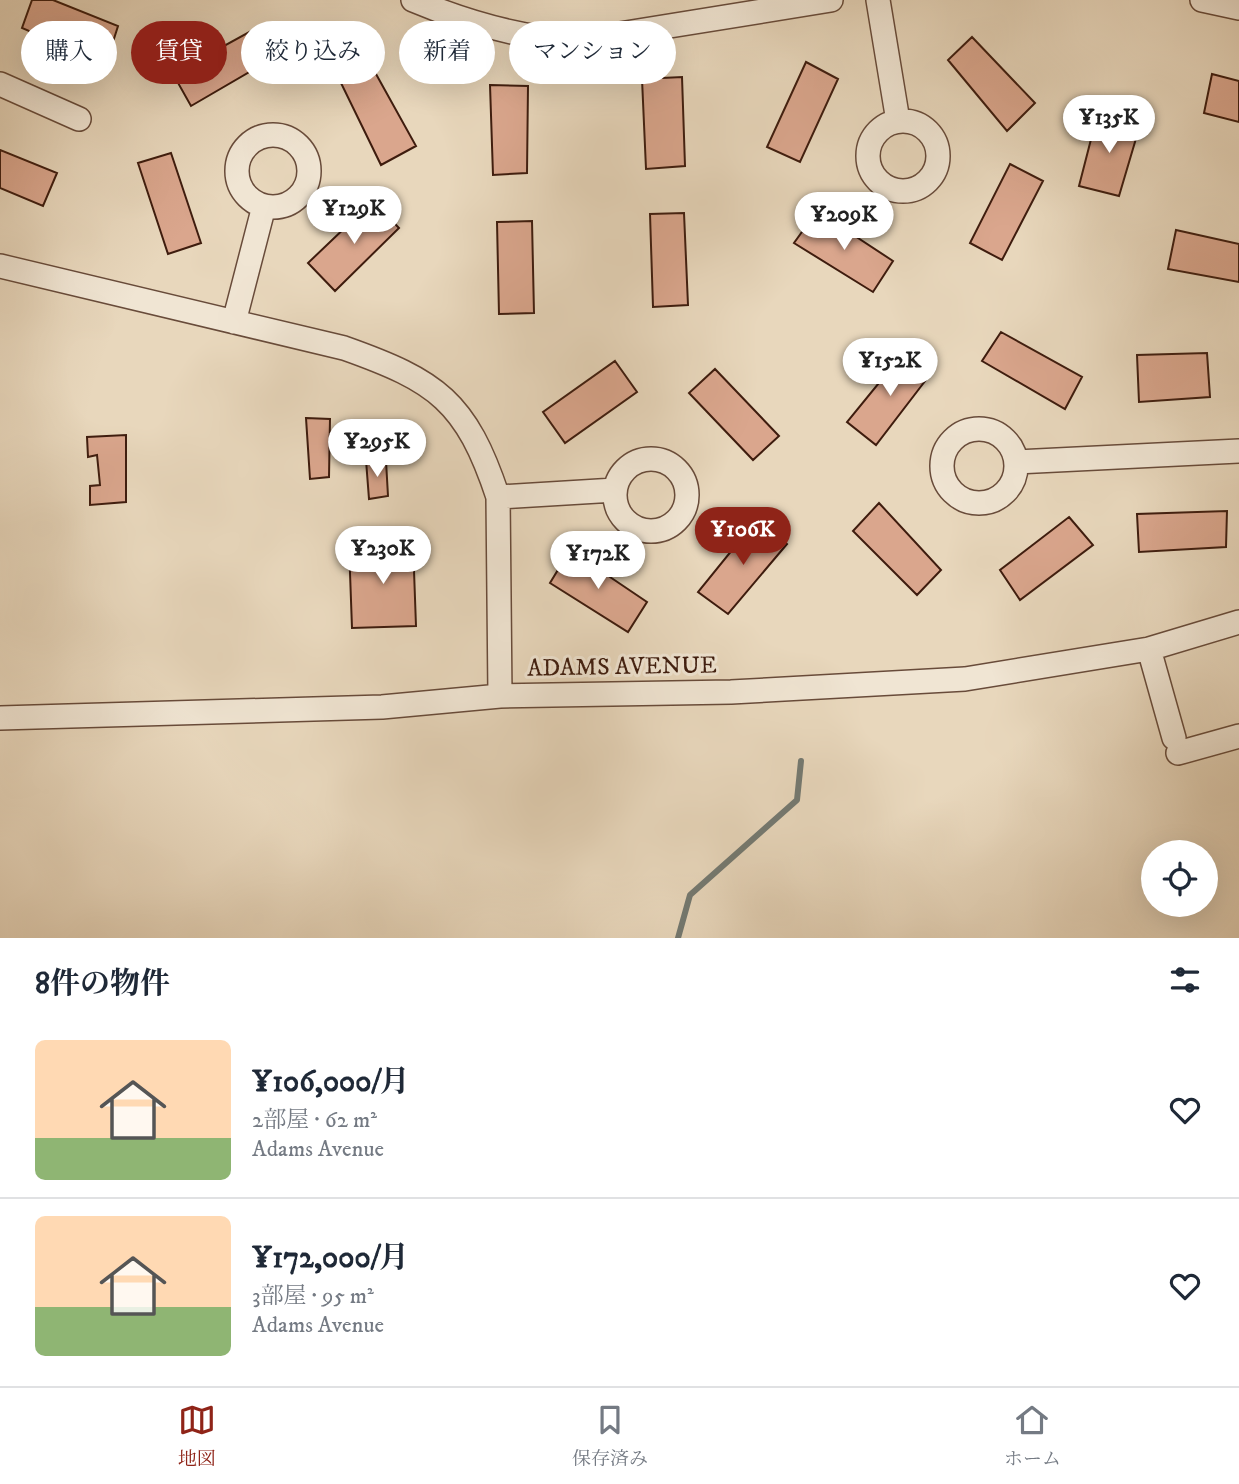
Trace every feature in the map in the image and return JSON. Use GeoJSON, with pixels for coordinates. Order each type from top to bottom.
{"type":"FeatureCollection","features":[{"type":"Feature","properties":{"kind":"street"},"geometry":{"type":"LineString","coordinates":[[413,0],[468,21],[544,39],[576,41],[721,9],[831,0]]}},
{"type":"Feature","properties":{"kind":"street"},"geometry":{"type":"LineString","coordinates":[[878,0],[898,121]]}},
{"type":"Feature","properties":{"kind":"street"},"geometry":{"type":"LineString","coordinates":[[1202,0],[1239,8]]}},
{"type":"Feature","properties":{"kind":"street"},"geometry":{"type":"LineString","coordinates":[[0,84],[79,119]]}},
{"type":"Feature","properties":{"kind":"street"},"geometry":{"type":"LineString","coordinates":[[234,322],[264,206]]}},
{"type":"Feature","properties":{"kind":"street"},"geometry":{"type":"LineString","coordinates":[[0,266],[344,348],[390,365],[428,386],[459,411],[489,469],[498,497],[500,696]]}},
{"type":"Feature","properties":{"kind":"street"},"geometry":{"type":"LineString","coordinates":[[1016,462],[1239,451]]}},
{"type":"Feature","properties":{"kind":"street"},"geometry":{"type":"LineString","coordinates":[[498,497],[615,490]]}},
{"type":"Feature","properties":{"kind":"street","name":"ADAMS AVENUE"},"geometry":{"type":"LineString","coordinates":[[0,718],[382,706],[500,696],[730,692],[965,679],[1149,649],[1239,622]]}},
{"type":"Feature","properties":{"kind":"street"},"geometry":{"type":"LineString","coordinates":[[1149,649],[1176,746],[1239,736]]}},
{"type":"Feature","properties":{"kind":"building"},"geometry":{"type":"Polygon","coordinates":[[[32,0],[53,0],[106,21],[24,21],[32,0]]]}},
{"type":"Feature","properties":{"kind":"building"},"geometry":{"type":"Polygon","coordinates":[[[241,37],[241,77],[191,106],[179,84],[227,84],[227,44],[241,37]]]}},
{"type":"Feature","properties":{"kind":"building"},"geometry":{"type":"Polygon","coordinates":[[[972,37],[1035,103],[1007,131],[948,60],[972,37]]]}},
{"type":"Feature","properties":{"kind":"building"},"geometry":{"type":"Polygon","coordinates":[[[806,62],[838,79],[800,162],[767,147],[806,62]]]}},
{"type":"Feature","properties":{"kind":"building"},"geometry":{"type":"Polygon","coordinates":[[[1212,74],[1239,81],[1239,122],[1204,113],[1212,74]]]}},
{"type":"Feature","properties":{"kind":"building"},"geometry":{"type":"Polygon","coordinates":[[[676,77],[682,77],[685,166],[646,169],[642,84],[676,84],[676,77]]]}},
{"type":"Feature","properties":{"kind":"building"},"geometry":{"type":"Polygon","coordinates":[[[341,84],[382,84],[416,146],[381,165],[341,84]]]}},
{"type":"Feature","properties":{"kind":"building"},"geometry":{"type":"Polygon","coordinates":[[[490,85],[528,86],[527,173],[493,175],[490,85]]]}},
{"type":"Feature","properties":{"kind":"building"},"geometry":{"type":"Polygon","coordinates":[[[1097,116],[1140,125],[1119,196],[1079,186],[1097,116]]]}},
{"type":"Feature","properties":{"kind":"building"},"geometry":{"type":"Polygon","coordinates":[[[0,150],[57,173],[43,206],[0,188],[0,150]]]}},
{"type":"Feature","properties":{"kind":"building"},"geometry":{"type":"Polygon","coordinates":[[[171,153],[201,243],[168,254],[138,163],[171,153]]]}},
{"type":"Feature","properties":{"kind":"building"},"geometry":{"type":"Polygon","coordinates":[[[1010,164],[1043,181],[1002,260],[970,243],[1010,164]]]}},
{"type":"Feature","properties":{"kind":"building"},"geometry":{"type":"Polygon","coordinates":[[[373,201],[399,228],[335,291],[308,263],[373,201]]]}},
{"type":"Feature","properties":{"kind":"building"},"geometry":{"type":"Polygon","coordinates":[[[817,211],[893,261],[873,292],[794,243],[817,211]]]}},
{"type":"Feature","properties":{"kind":"building"},"geometry":{"type":"Polygon","coordinates":[[[684,213],[688,305],[653,307],[650,214],[684,213]]]}},
{"type":"Feature","properties":{"kind":"building"},"geometry":{"type":"Polygon","coordinates":[[[532,221],[534,313],[499,314],[497,222],[532,221]]]}},
{"type":"Feature","properties":{"kind":"building"},"geometry":{"type":"Polygon","coordinates":[[[1176,230],[1239,244],[1239,282],[1168,269],[1176,230]]]}},
{"type":"Feature","properties":{"kind":"building"},"geometry":{"type":"Polygon","coordinates":[[[1001,332],[1082,377],[1065,409],[982,361],[1001,332]]]}},
{"type":"Feature","properties":{"kind":"building"},"geometry":{"type":"Polygon","coordinates":[[[905,351],[932,372],[876,445],[847,422],[905,351]]]}},
{"type":"Feature","properties":{"kind":"building"},"geometry":{"type":"Polygon","coordinates":[[[1207,353],[1210,397],[1139,402],[1137,355],[1207,353]]]}},
{"type":"Feature","properties":{"kind":"building"},"geometry":{"type":"Polygon","coordinates":[[[615,361],[637,392],[565,443],[543,412],[615,361]]]}},
{"type":"Feature","properties":{"kind":"building"},"geometry":{"type":"Polygon","coordinates":[[[715,369],[779,436],[753,460],[689,393],[715,369]]]}},
{"type":"Feature","properties":{"kind":"building"},"geometry":{"type":"Polygon","coordinates":[[[306,418],[330,419],[329,477],[310,479],[306,418]]]}},
{"type":"Feature","properties":{"kind":"building"},"geometry":{"type":"Polygon","coordinates":[[[126,435],[126,502],[90,505],[90,486],[100,485],[97,455],[88,457],[87,437],[126,435]]]}},
{"type":"Feature","properties":{"kind":"building"},"geometry":{"type":"Polygon","coordinates":[[[366,460],[386,461],[388,496],[369,499],[366,460]]]}},
{"type":"Feature","properties":{"kind":"building"},"geometry":{"type":"Polygon","coordinates":[[[879,503],[941,570],[917,595],[853,531],[879,503]]]}},
{"type":"Feature","properties":{"kind":"building"},"geometry":{"type":"Polygon","coordinates":[[[1227,511],[1226,547],[1139,552],[1137,514],[1227,511]]]}},
{"type":"Feature","properties":{"kind":"building"},"geometry":{"type":"Polygon","coordinates":[[[1069,517],[1093,545],[1020,600],[1000,570],[1069,517]]]}},
{"type":"Feature","properties":{"kind":"building"},"geometry":{"type":"Polygon","coordinates":[[[758,518],[787,544],[728,614],[698,592],[758,518]]]}},
{"type":"Feature","properties":{"kind":"building"},"geometry":{"type":"Polygon","coordinates":[[[413,543],[416,626],[352,628],[349,545],[413,543]]]}},
{"type":"Feature","properties":{"kind":"building"},"geometry":{"type":"Polygon","coordinates":[[[570,550],[647,602],[628,632],[550,583],[570,550]]]}},
{"type":"Feature","properties":{"kind":"waterway"},"geometry":{"type":"LineString","coordinates":[[678,938],[690,895],[797,800],[801,761]]}}]}
